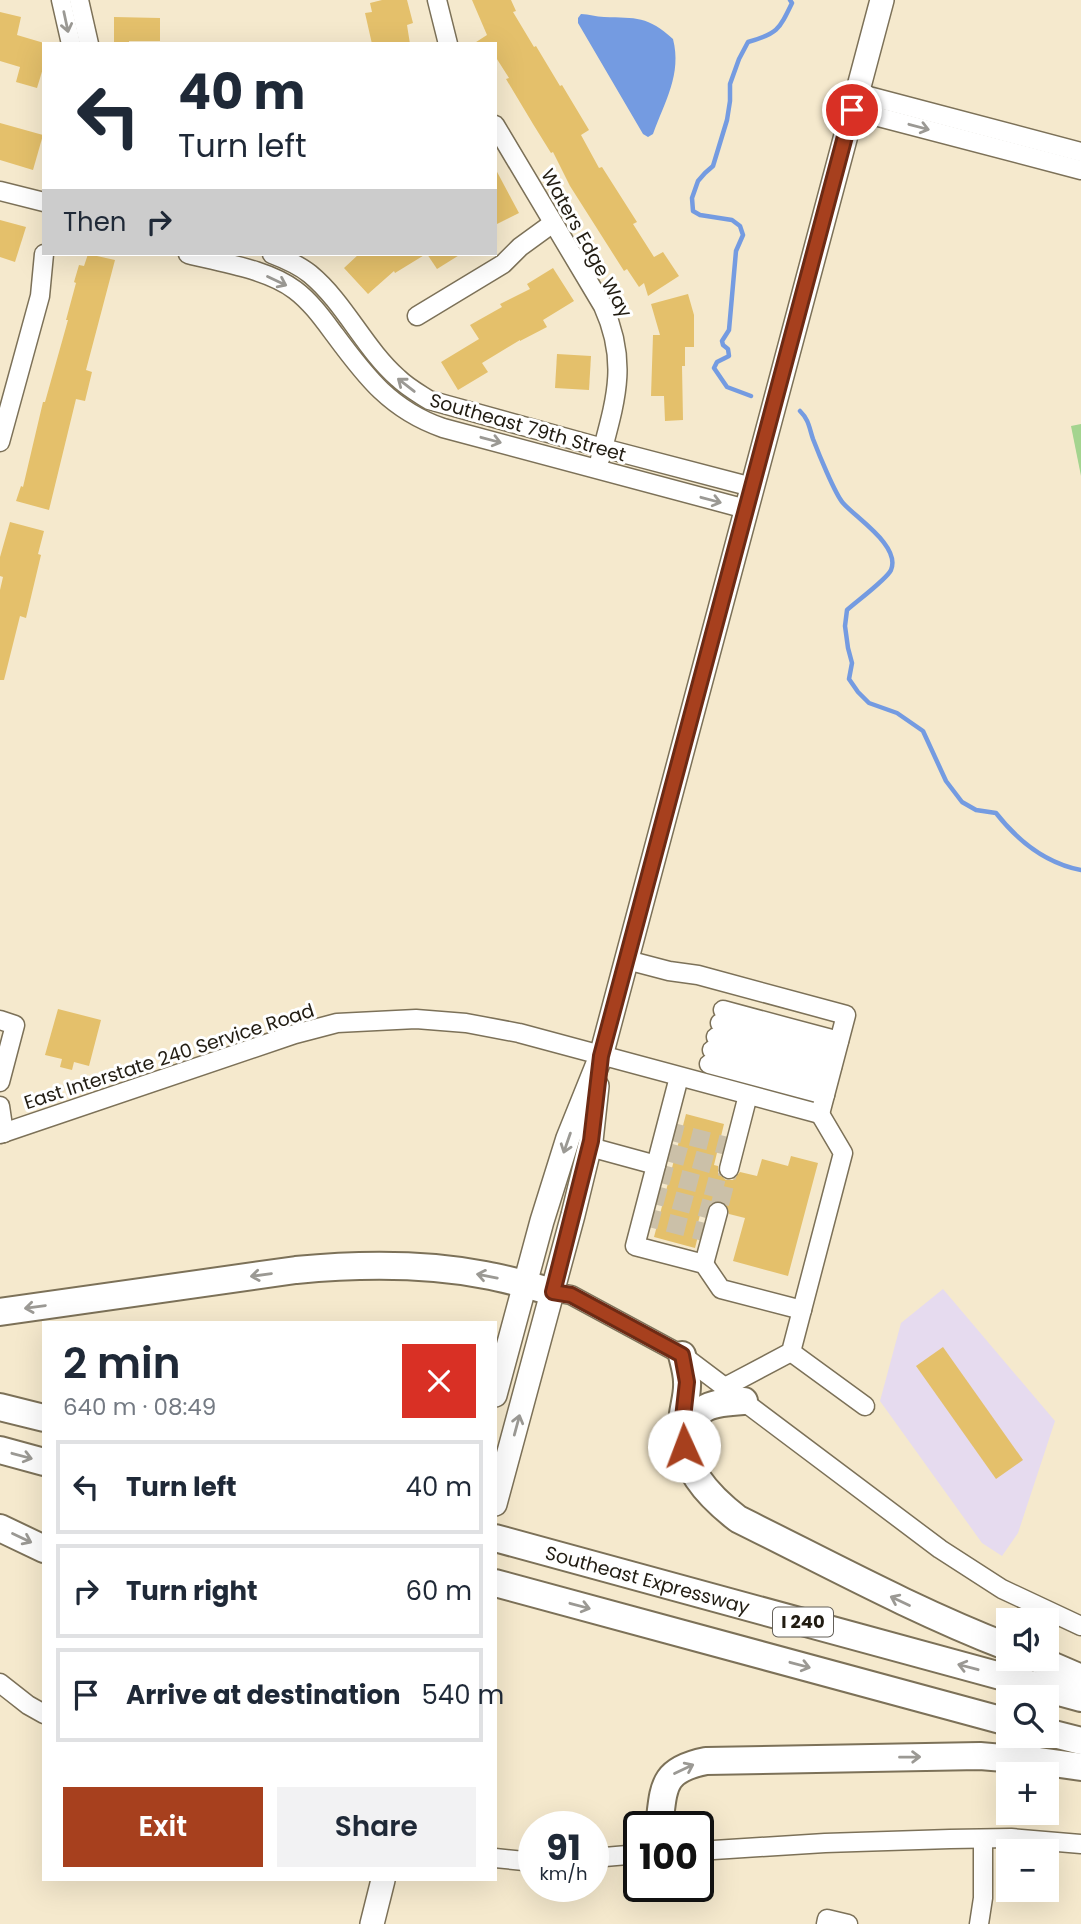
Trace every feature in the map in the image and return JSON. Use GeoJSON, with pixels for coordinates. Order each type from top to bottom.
{"type":"FeatureCollection","features":[{"type":"Feature","properties":{"kind":"highway"},"geometry":{"type":"LineString","coordinates":[[0,1312],[296,1270],[342,1266],[439,1269],[484,1275],[553,1292]]}},
{"type":"Feature","properties":{"kind":"highway"},"geometry":{"type":"LineString","coordinates":[[682,1355],[687,1382],[682,1427],[684,1446],[698,1479],[717,1503],[738,1519],[894,1598],[996,1642]]}},
{"type":"Feature","properties":{"kind":"highway"},"geometry":{"type":"LineString","coordinates":[[684,1446],[689,1424],[696,1413],[734,1394]]}},
{"type":"Feature","properties":{"kind":"highway"},"geometry":{"type":"LineString","coordinates":[[0,1407],[42,1418]]}},
{"type":"Feature","properties":{"kind":"highway"},"geometry":{"type":"LineString","coordinates":[[0,1450],[42,1461]]}},
{"type":"Feature","properties":{"kind":"highway"},"geometry":{"type":"LineString","coordinates":[[0,1528],[42,1548]]}},
{"type":"Feature","properties":{"kind":"highway","name":"Southeast Expressway"},"geometry":{"type":"LineString","coordinates":[[497,1539],[1081,1699]]}},
{"type":"Feature","properties":{"kind":"highway","name":"I 240"},"geometry":{"type":"LineString","coordinates":[[497,1584],[996,1719]]}},
{"type":"Feature","properties":{"kind":"highway"},"geometry":{"type":"LineString","coordinates":[[1059,1668],[1081,1678]]}},
{"type":"Feature","properties":{"kind":"highway"},"geometry":{"type":"LineString","coordinates":[[1059,1735],[1081,1741]]}},
{"type":"Feature","properties":{"kind":"highway"},"geometry":{"type":"LineString","coordinates":[[661,1811],[663,1794],[672,1774],[705,1761],[980,1756],[1081,1767]]}},
{"type":"Feature","properties":{"kind":"main road"},"geometry":{"type":"LineString","coordinates":[[497,1388],[542,1221],[568,1138],[601,1056],[882,0]]}},
{"type":"Feature","properties":{"kind":"main road"},"geometry":{"type":"LineString","coordinates":[[497,1497],[590,1147],[601,1056]]}},
{"type":"Feature","properties":{"kind":"main road"},"geometry":{"type":"LineString","coordinates":[[372,1924],[383,1881]]}},
{"type":"Feature","properties":{"kind":"street"},"geometry":{"type":"LineString","coordinates":[[61,0],[71,42]]}},
{"type":"Feature","properties":{"kind":"street"},"geometry":{"type":"LineString","coordinates":[[79,0],[89,42]]}},
{"type":"Feature","properties":{"kind":"street"},"geometry":{"type":"LineString","coordinates":[[437,0],[448,42]]}},
{"type":"Feature","properties":{"kind":"street"},"geometry":{"type":"LineString","coordinates":[[855,101],[995,138],[1081,152]]}},
{"type":"Feature","properties":{"kind":"street","name":"Waters Edge Way"},"geometry":{"type":"LineString","coordinates":[[497,128],[603,306],[611,324],[615,339],[617,388],[597,469]]}},
{"type":"Feature","properties":{"kind":"street"},"geometry":{"type":"LineString","coordinates":[[995,138],[1081,170]]}},
{"type":"Feature","properties":{"kind":"street"},"geometry":{"type":"LineString","coordinates":[[0,191],[42,202]]}},
{"type":"Feature","properties":{"kind":"street"},"geometry":{"type":"LineString","coordinates":[[417,316],[503,264],[520,247],[553,223]]}},
{"type":"Feature","properties":{"kind":"street"},"geometry":{"type":"LineString","coordinates":[[0,442],[6,399],[40,296],[44,256]]}},
{"type":"Feature","properties":{"kind":"street","name":"Southeast 79th Street"},"geometry":{"type":"LineString","coordinates":[[205,256],[239,260],[295,290],[313,306],[378,389],[396,405],[430,424],[746,509]]}},
{"type":"Feature","properties":{"kind":"street","name":"Southeast 79th Street"},"geometry":{"type":"LineString","coordinates":[[277,256],[308,273],[329,292],[396,377],[429,400],[752,487]]}},
{"type":"Feature","properties":{"kind":"street"},"geometry":{"type":"LineString","coordinates":[[342,345],[360,332]]}},
{"type":"Feature","properties":{"kind":"street"},"geometry":{"type":"LineString","coordinates":[[462,433],[468,412]]}},
{"type":"Feature","properties":{"kind":"street"},"geometry":{"type":"LineString","coordinates":[[627,960],[846,1015],[820,1114],[842,1153],[791,1352],[734,1394]]}},
{"type":"Feature","properties":{"kind":"street"},"geometry":{"type":"LineString","coordinates":[[704,1084],[730,984]]}},
{"type":"Feature","properties":{"kind":"street","name":"East Interstate 240 Service Road"},"geometry":{"type":"LineString","coordinates":[[2,1133],[295,1034],[337,1023],[416,1019],[466,1023],[519,1033],[820,1114]]}},
{"type":"Feature","properties":{"kind":"street"},"geometry":{"type":"LineString","coordinates":[[0,1020],[15,1025],[0,1082]]}},
{"type":"Feature","properties":{"kind":"street"},"geometry":{"type":"LineString","coordinates":[[716,1037],[832,1067]]}},
{"type":"Feature","properties":{"kind":"street"},"geometry":{"type":"LineString","coordinates":[[716,1037],[832,1067]]}},
{"type":"Feature","properties":{"kind":"street"},"geometry":{"type":"LineString","coordinates":[[716,1037],[832,1067]]}},
{"type":"Feature","properties":{"kind":"street"},"geometry":{"type":"LineString","coordinates":[[679,1077],[635,1246],[704,1264],[721,1289],[802,1310]]}},
{"type":"Feature","properties":{"kind":"street"},"geometry":{"type":"LineString","coordinates":[[729,1168],[748,1095]]}},
{"type":"Feature","properties":{"kind":"street"},"geometry":{"type":"LineString","coordinates":[[0,1106],[2,1133]]}},
{"type":"Feature","properties":{"kind":"street"},"geometry":{"type":"LineString","coordinates":[[590,1147],[656,1166]]}},
{"type":"Feature","properties":{"kind":"street"},"geometry":{"type":"LineString","coordinates":[[704,1264],[718,1212]]}},
{"type":"Feature","properties":{"kind":"street"},"geometry":{"type":"LineString","coordinates":[[553,1292],[571,1295],[682,1355],[940,1549],[1002,1589],[1081,1626]]}},
{"type":"Feature","properties":{"kind":"street"},"geometry":{"type":"LineString","coordinates":[[791,1352],[865,1406]]}},
{"type":"Feature","properties":{"kind":"street"},"geometry":{"type":"LineString","coordinates":[[0,1683],[42,1713]]}},
{"type":"Feature","properties":{"kind":"street"},"geometry":{"type":"LineString","coordinates":[[714,1850],[825,1843],[1011,1838],[1081,1844]]}},
{"type":"Feature","properties":{"kind":"street"},"geometry":{"type":"LineString","coordinates":[[979,1924],[984,1898],[984,1839]]}},
{"type":"Feature","properties":{"kind":"street"},"geometry":{"type":"LineString","coordinates":[[497,1858],[518,1860]]}},
{"type":"Feature","properties":{"kind":"street"},"geometry":{"type":"LineString","coordinates":[[826,1924],[827,1919],[848,1924]]}},
{"type":"Feature","properties":{"kind":"shaded area"},"geometry":{"type":"Polygon","coordinates":[[[943,1289],[1055,1421],[1018,1533],[1002,1556],[982,1543],[880,1401],[901,1323],[943,1289]]]}},
{"type":"Feature","properties":{"kind":"green space"},"geometry":{"type":"Polygon","coordinates":[[[1081,424],[1081,476],[1071,426],[1081,424]]]}},
{"type":"Feature","properties":{"kind":"water"},"geometry":{"type":"Polygon","coordinates":[[[581,14],[649,22],[673,39],[674,76],[653,134],[648,137],[643,134],[578,23],[581,14]]]}},
{"type":"Feature","properties":{"kind":"building"},"geometry":{"type":"Polygon","coordinates":[[[407,0],[413,23],[407,25],[410,42],[372,42],[365,13],[372,12],[370,3],[407,0]]]}},
{"type":"Feature","properties":{"kind":"building"},"geometry":{"type":"Polygon","coordinates":[[[472,0],[511,0],[516,11],[513,12],[534,47],[536,46],[560,86],[562,85],[589,130],[581,135],[599,168],[602,167],[637,222],[633,224],[654,257],[663,252],[679,276],[648,296],[644,283],[639,287],[627,269],[624,271],[506,79],[509,78],[497,59],[497,42],[476,42],[487,35],[472,0]]]}},
{"type":"Feature","properties":{"kind":"building"},"geometry":{"type":"Polygon","coordinates":[[[0,12],[21,17],[17,35],[42,42],[42,72],[37,88],[16,82],[20,67],[0,61],[0,12]]]}},
{"type":"Feature","properties":{"kind":"building"},"geometry":{"type":"Polygon","coordinates":[[[114,17],[160,18],[160,41],[114,42],[114,17]]]}},
{"type":"Feature","properties":{"kind":"building"},"geometry":{"type":"Polygon","coordinates":[[[0,123],[42,135],[33,170],[0,160],[0,123]]]}},
{"type":"Feature","properties":{"kind":"building"},"geometry":{"type":"Polygon","coordinates":[[[497,172],[519,213],[497,224],[497,172]]]}},
{"type":"Feature","properties":{"kind":"building"},"geometry":{"type":"Polygon","coordinates":[[[0,220],[26,227],[15,262],[0,257],[0,220]]]}},
{"type":"Feature","properties":{"kind":"building"},"geometry":{"type":"Polygon","coordinates":[[[87,256],[115,260],[86,370],[92,372],[85,401],[76,399],[49,510],[16,501],[21,486],[23,487],[43,402],[68,320],[76,283],[74,282],[79,265],[84,266],[87,256]]]}},
{"type":"Feature","properties":{"kind":"building"},"geometry":{"type":"Polygon","coordinates":[[[357,256],[423,256],[395,273],[394,271],[368,294],[344,268],[357,256]]]}},
{"type":"Feature","properties":{"kind":"building"},"geometry":{"type":"Polygon","coordinates":[[[428,256],[458,256],[437,269],[428,256]]]}},
{"type":"Feature","properties":{"kind":"building"},"geometry":{"type":"Polygon","coordinates":[[[553,268],[574,301],[543,320],[547,327],[482,363],[488,372],[458,390],[441,362],[479,339],[470,325],[502,307],[500,304],[530,289],[527,284],[553,268]]]}},
{"type":"Feature","properties":{"kind":"building"},"geometry":{"type":"Polygon","coordinates":[[[688,294],[694,315],[694,347],[685,347],[685,366],[682,366],[683,420],[665,421],[664,396],[651,396],[653,335],[660,335],[651,304],[688,294]]]}},
{"type":"Feature","properties":{"kind":"building"},"geometry":{"type":"Polygon","coordinates":[[[557,354],[591,356],[589,390],[555,388],[557,354]]]}},
{"type":"Feature","properties":{"kind":"building"},"geometry":{"type":"Polygon","coordinates":[[[10,522],[44,531],[26,618],[20,616],[4,680],[0,680],[0,590],[3,577],[0,576],[0,557],[10,522]]]}},
{"type":"Feature","properties":{"kind":"building"},"geometry":{"type":"Polygon","coordinates":[[[58,1009],[101,1020],[89,1066],[74,1062],[72,1070],[60,1067],[62,1059],[45,1055],[58,1009]]]}},
{"type":"Feature","properties":{"kind":"building"},"geometry":{"type":"Polygon","coordinates":[[[686,1114],[724,1124],[714,1165],[718,1166],[718,1173],[726,1180],[733,1180],[740,1172],[757,1176],[762,1159],[788,1166],[791,1156],[818,1163],[788,1276],[733,1261],[745,1218],[729,1214],[722,1201],[714,1201],[708,1208],[702,1207],[695,1235],[698,1236],[695,1248],[654,1237],[686,1114]]]}},
{"type":"Feature","properties":{"kind":"building"},"geometry":{"type":"Polygon","coordinates":[[[943,1347],[1023,1460],[996,1479],[916,1366],[943,1347]]]}},
{"type":"Feature","properties":{"kind":"waterway"},"geometry":{"type":"LineString","coordinates":[[751,396],[727,387],[714,368],[717,362],[729,356],[722,341],[729,330],[736,251],[743,235],[740,226],[732,220],[700,215],[693,211],[692,198],[698,181],[713,166],[727,120],[730,84],[739,59],[748,42],[776,30],[792,3],[790,0]]}},
{"type":"Feature","properties":{"kind":"waterway"},"geometry":{"type":"LineString","coordinates":[[800,411],[807,421],[831,482],[843,503],[884,542],[892,561],[888,574],[847,610],[845,626],[852,663],[849,679],[869,703],[897,713],[923,731],[946,781],[962,802],[976,810],[996,813],[1013,833],[1033,849],[1056,862],[1081,870]]}},
{"type":"Feature","properties":{"kind":"tunnel"},"geometry":{"type":"LineString","coordinates":[[665,1130],[735,1148]]}},
{"type":"Feature","properties":{"kind":"tunnel"},"geometry":{"type":"LineString","coordinates":[[648,1193],[718,1212],[729,1169],[660,1150]]}},
{"type":"Feature","properties":{"kind":"tunnel"},"geometry":{"type":"LineString","coordinates":[[654,1172],[723,1190]]}},
{"type":"Feature","properties":{"kind":"tunnel"},"geometry":{"type":"LineString","coordinates":[[642,1216],[712,1234]]}},
{"type":"Feature","properties":{"kind":"route"},"geometry":{"type":"LineString","coordinates":[[684,1446],[682,1427],[687,1382],[682,1355],[571,1295],[553,1292],[591,1141],[601,1056],[852,110]]}}]}
